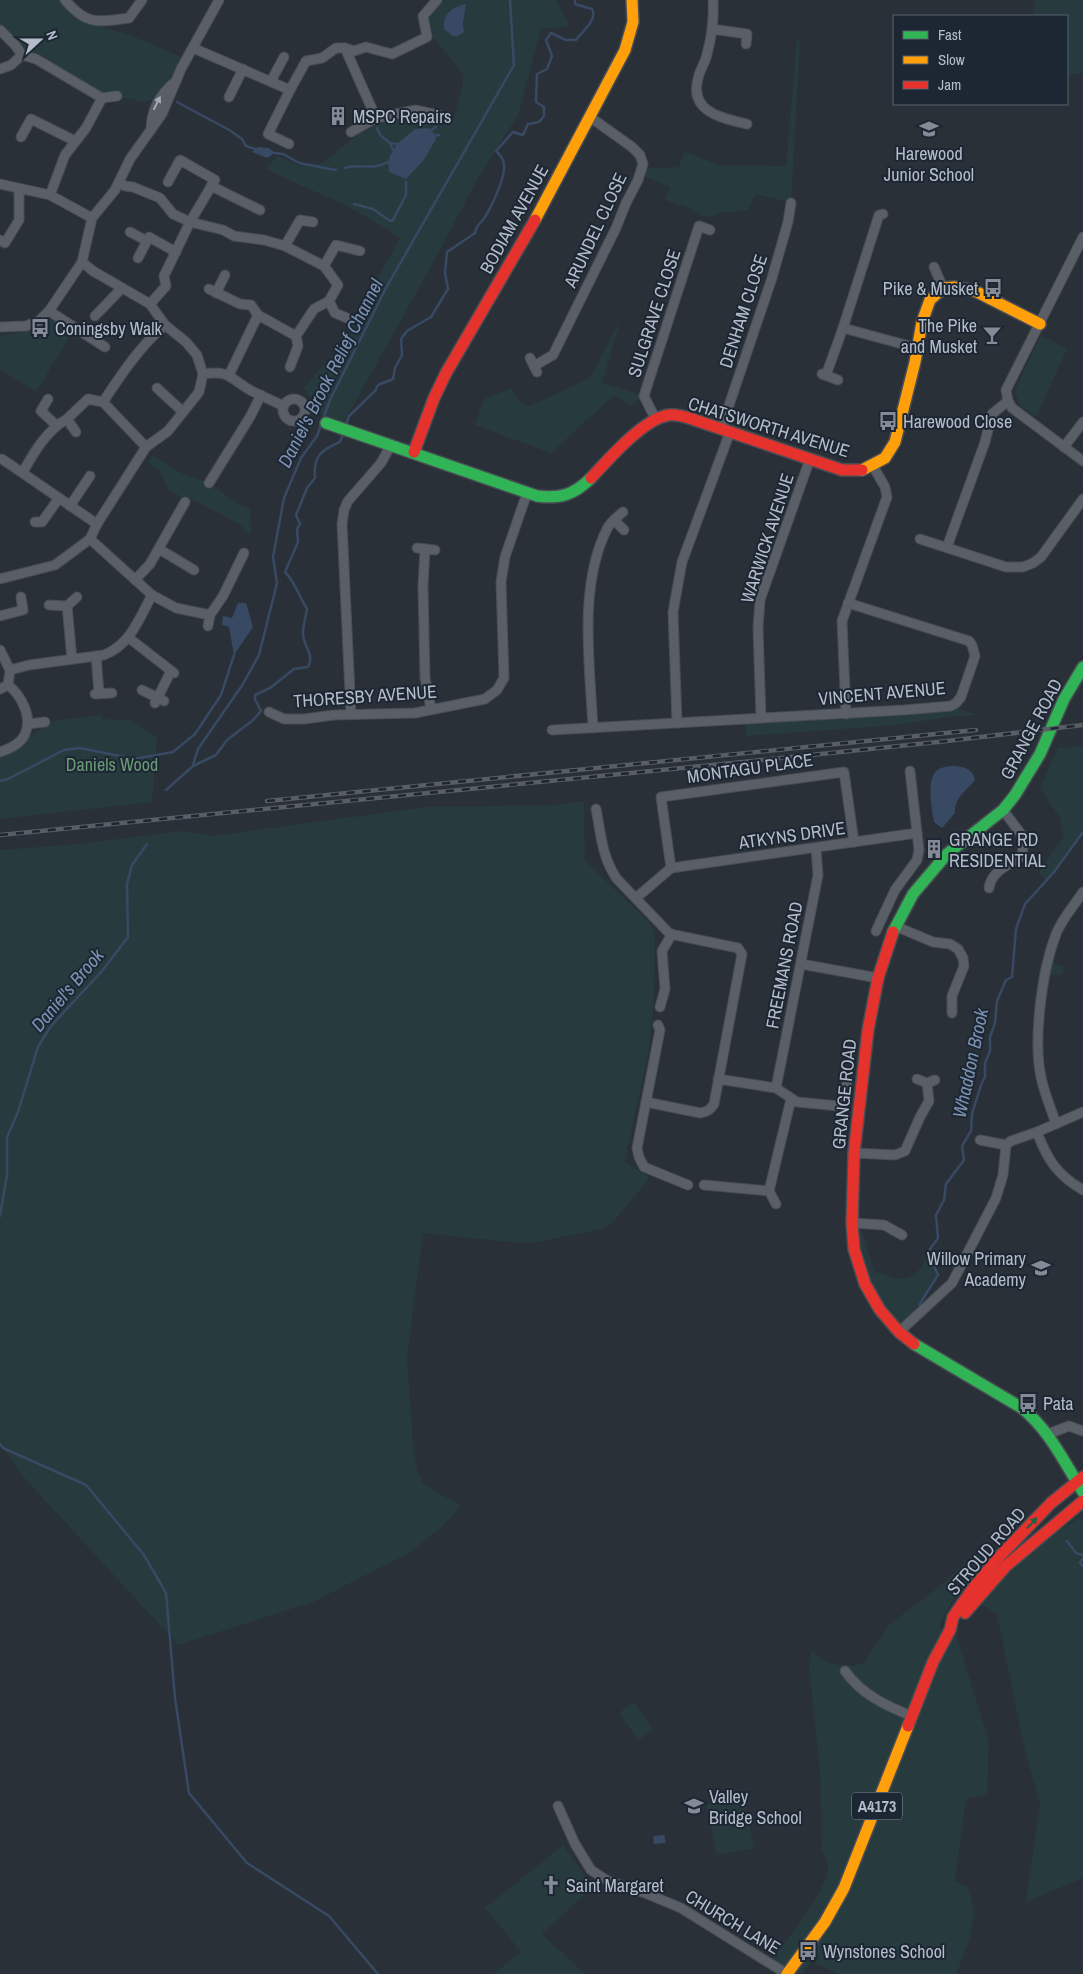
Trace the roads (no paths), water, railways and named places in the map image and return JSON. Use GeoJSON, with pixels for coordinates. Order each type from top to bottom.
{"type":"FeatureCollection","features":[{"type":"Feature","properties":{"kind":"street"},"geometry":{"type":"LineString","coordinates":[[65,0],[73,10],[95,22],[129,18],[142,0]]}},
{"type":"Feature","properties":{"kind":"street"},"geometry":{"type":"LineString","coordinates":[[289,144],[268,134],[306,61],[322,58],[336,48],[354,50],[366,47],[392,54],[417,43],[427,37],[423,16],[437,0]]}},
{"type":"Feature","properties":{"kind":"street","name":"BODIAM AVENUE"},"geometry":{"type":"LineString","coordinates":[[414,452],[434,398],[446,373],[521,246],[624,50],[633,22],[632,0]]}},
{"type":"Feature","properties":{"kind":"street"},"geometry":{"type":"LineString","coordinates":[[713,0],[712,29],[707,56],[698,76],[696,88],[699,100],[703,108],[722,118],[747,124]]}},
{"type":"Feature","properties":{"kind":"street"},"geometry":{"type":"LineString","coordinates":[[0,327],[26,326],[40,321],[49,311],[82,262],[92,218],[120,182],[130,158],[151,130],[155,106],[161,95],[176,81],[216,1]]}},
{"type":"Feature","properties":{"kind":"street"},"geometry":{"type":"LineString","coordinates":[[712,29],[747,34],[746,44]]}},
{"type":"Feature","properties":{"kind":"street"},"geometry":{"type":"LineString","coordinates":[[0,30],[22,55],[36,58],[102,98],[117,96]]}},
{"type":"Feature","properties":{"kind":"street"},"geometry":{"type":"LineString","coordinates":[[193,48],[290,90]]}},
{"type":"Feature","properties":{"kind":"street"},"geometry":{"type":"LineString","coordinates":[[345,48],[376,118]]}},
{"type":"Feature","properties":{"kind":"street"},"geometry":{"type":"LineString","coordinates":[[0,69],[12,65],[22,55]]}},
{"type":"Feature","properties":{"kind":"street"},"geometry":{"type":"LineString","coordinates":[[270,81],[284,58]]}},
{"type":"Feature","properties":{"kind":"street"},"geometry":{"type":"LineString","coordinates":[[230,97],[243,69]]}},
{"type":"Feature","properties":{"kind":"street"},"geometry":{"type":"LineString","coordinates":[[50,195],[65,155],[86,128],[102,98]]}},
{"type":"Feature","properties":{"kind":"street"},"geometry":{"type":"LineString","coordinates":[[351,132],[376,118],[416,110],[439,115]]}},
{"type":"Feature","properties":{"kind":"street","name":"ARUNDEL CLOSE"},"geometry":{"type":"LineString","coordinates":[[534,365],[552,355],[616,228],[638,180],[643,164],[640,155],[632,146],[590,117]]}},
{"type":"Feature","properties":{"kind":"street"},"geometry":{"type":"LineString","coordinates":[[20,137],[32,118],[75,141]]}},
{"type":"Feature","properties":{"kind":"street"},"geometry":{"type":"LineString","coordinates":[[150,304],[166,286],[164,276],[190,222],[215,180],[180,160],[168,182]]}},
{"type":"Feature","properties":{"kind":"street"},"geometry":{"type":"LineString","coordinates":[[120,182],[125,186],[133,187],[160,198],[173,214],[190,222],[223,230],[234,236],[264,240],[285,246],[324,266],[338,285],[329,301],[314,308],[296,336],[298,346],[290,367]]}},
{"type":"Feature","properties":{"kind":"street"},"geometry":{"type":"LineString","coordinates":[[0,184],[50,195],[92,218]]}},
{"type":"Feature","properties":{"kind":"street"},"geometry":{"type":"LineString","coordinates":[[211,186],[260,210]]}},
{"type":"Feature","properties":{"kind":"street"},"geometry":{"type":"LineString","coordinates":[[0,240],[5,243],[18,224],[19,189]]}},
{"type":"Feature","properties":{"kind":"street","name":"DENHAM CLOSE"},"geometry":{"type":"LineString","coordinates":[[677,723],[673,612],[682,562],[772,278],[788,222],[791,203]]}},
{"type":"Feature","properties":{"kind":"street"},"geometry":{"type":"LineString","coordinates":[[838,380],[824,375],[843,328],[870,232],[879,215],[883,214]]}},
{"type":"Feature","properties":{"kind":"street"},"geometry":{"type":"LineString","coordinates":[[285,246],[298,217],[313,222]]}},
{"type":"Feature","properties":{"kind":"street","name":"SULGRAVE CLOSE"},"geometry":{"type":"LineString","coordinates":[[656,420],[644,396],[699,226],[710,230]]}},
{"type":"Feature","properties":{"kind":"street"},"geometry":{"type":"LineString","coordinates":[[130,232],[147,241]]}},
{"type":"Feature","properties":{"kind":"street"},"geometry":{"type":"LineString","coordinates":[[138,258],[149,237],[176,252]]}},
{"type":"Feature","properties":{"kind":"street"},"geometry":{"type":"LineString","coordinates":[[1083,238],[1006,390],[1008,401],[1012,408],[1083,461]]}},
{"type":"Feature","properties":{"kind":"street"},"geometry":{"type":"LineString","coordinates":[[324,266],[336,245],[360,251]]}},
{"type":"Feature","properties":{"kind":"street"},"geometry":{"type":"LineString","coordinates":[[0,579],[55,565],[90,539],[97,524],[146,447],[168,431],[199,392],[203,374],[197,356],[186,342],[165,325],[150,304],[93,271],[82,262]]}},
{"type":"Feature","properties":{"kind":"street"},"geometry":{"type":"LineString","coordinates":[[934,267],[943,288]]}},
{"type":"Feature","properties":{"kind":"street"},"geometry":{"type":"LineString","coordinates":[[225,275],[217,294],[240,304],[251,305],[258,315],[296,336]]}},
{"type":"Feature","properties":{"kind":"street"},"geometry":{"type":"LineString","coordinates":[[846,714],[842,621],[887,497],[885,487],[873,466],[885,458],[895,442],[915,362],[922,322],[930,300],[943,288],[954,287],[975,291],[1040,324]]}},
{"type":"Feature","properties":{"kind":"street"},"geometry":{"type":"LineString","coordinates":[[100,316],[122,288]]}},
{"type":"Feature","properties":{"kind":"street"},"geometry":{"type":"LineString","coordinates":[[329,301],[335,313],[347,318]]}},
{"type":"Feature","properties":{"kind":"street"},"geometry":{"type":"LineString","coordinates":[[49,311],[53,316],[105,347]]}},
{"type":"Feature","properties":{"kind":"street"},"geometry":{"type":"LineString","coordinates":[[229,375],[258,315]]}},
{"type":"Feature","properties":{"kind":"street"},"geometry":{"type":"LineString","coordinates":[[103,402],[126,369],[156,332],[165,325]]}},
{"type":"Feature","properties":{"kind":"street"},"geometry":{"type":"LineString","coordinates":[[843,328],[917,348]]}},
{"type":"Feature","properties":{"kind":"street"},"geometry":{"type":"LineString","coordinates":[[203,374],[219,373],[229,375],[249,390],[283,406]]}},
{"type":"Feature","properties":{"kind":"street"},"geometry":{"type":"LineString","coordinates":[[157,388],[183,412]]}},
{"type":"Feature","properties":{"kind":"street"},"geometry":{"type":"LineString","coordinates":[[208,483],[261,395]]}},
{"type":"Feature","properties":{"kind":"street"},"geometry":{"type":"LineString","coordinates":[[48,399],[37,411],[56,425]]}},
{"type":"Feature","properties":{"kind":"street"},"geometry":{"type":"LineString","coordinates":[[23,472],[33,453],[56,425],[67,419],[88,399],[103,402],[146,447]]}},
{"type":"Feature","properties":{"kind":"street"},"geometry":{"type":"LineString","coordinates":[[291,399],[298,400],[308,417],[296,421],[289,420],[284,416],[283,406],[291,399]]}},
{"type":"Feature","properties":{"kind":"street"},"geometry":{"type":"LineString","coordinates":[[947,548],[985,442],[992,414],[1008,401]]}},
{"type":"Feature","properties":{"kind":"street","name":"CHATSWORTH AVENUE"},"geometry":{"type":"LineString","coordinates":[[326,423],[414,452],[527,493],[552,498],[567,496],[579,490],[648,424],[668,416],[680,416],[852,471],[861,471],[873,466]]}},
{"type":"Feature","properties":{"kind":"street"},"geometry":{"type":"LineString","coordinates":[[67,419],[76,432]]}},
{"type":"Feature","properties":{"kind":"street"},"geometry":{"type":"LineString","coordinates":[[1064,447],[1083,422]]}},
{"type":"Feature","properties":{"kind":"street"},"geometry":{"type":"LineString","coordinates":[[351,714],[342,524],[344,510],[348,501],[381,463],[391,445]]}},
{"type":"Feature","properties":{"kind":"street"},"geometry":{"type":"LineString","coordinates":[[2,459],[97,524]]}},
{"type":"Feature","properties":{"kind":"street","name":"WARWICK AVENUE"},"geometry":{"type":"LineString","coordinates":[[761,718],[758,628],[760,600],[810,459]]}},
{"type":"Feature","properties":{"kind":"street"},"geometry":{"type":"LineString","coordinates":[[70,506],[90,476]]}},
{"type":"Feature","properties":{"kind":"street","name":"THORESBY AVENUE"},"geometry":{"type":"LineString","coordinates":[[269,712],[284,719],[351,714],[415,713],[485,699],[497,690],[504,678],[501,582],[505,557],[527,493]]}},
{"type":"Feature","properties":{"kind":"street"},"geometry":{"type":"LineString","coordinates":[[35,522],[42,522],[59,498]]}},
{"type":"Feature","properties":{"kind":"street"},"geometry":{"type":"LineString","coordinates":[[920,539],[1006,567],[1023,566],[1034,563],[1041,557],[1083,499]]}},
{"type":"Feature","properties":{"kind":"street"},"geometry":{"type":"LineString","coordinates":[[135,580],[150,564],[185,502]]}},
{"type":"Feature","properties":{"kind":"street"},"geometry":{"type":"LineString","coordinates":[[593,728],[588,626],[592,580],[599,549],[607,527],[623,512]]}},
{"type":"Feature","properties":{"kind":"street"},"geometry":{"type":"LineString","coordinates":[[614,520],[624,530]]}},
{"type":"Feature","properties":{"kind":"street"},"geometry":{"type":"LineString","coordinates":[[90,539],[152,595],[176,608],[210,615]]}},
{"type":"Feature","properties":{"kind":"street"},"geometry":{"type":"LineString","coordinates":[[431,709],[425,678],[421,548],[435,550]]}},
{"type":"Feature","properties":{"kind":"street"},"geometry":{"type":"LineString","coordinates":[[159,549],[194,570]]}},
{"type":"Feature","properties":{"kind":"street"},"geometry":{"type":"LineString","coordinates":[[208,626],[210,615],[223,596],[244,553]]}},
{"type":"Feature","properties":{"kind":"street"},"geometry":{"type":"LineString","coordinates":[[10,670],[28,665],[96,656],[114,651],[129,638],[152,595]]}},
{"type":"Feature","properties":{"kind":"street"},"geometry":{"type":"LineString","coordinates":[[0,616],[23,610],[21,597]]}},
{"type":"Feature","properties":{"kind":"street"},"geometry":{"type":"LineString","coordinates":[[49,605],[68,606],[77,597]]}},
{"type":"Feature","properties":{"kind":"street","name":"VINCENT AVENUE"},"geometry":{"type":"LineString","coordinates":[[552,730],[846,714],[951,706],[961,697],[974,656],[972,645],[969,641],[848,603]]}},
{"type":"Feature","properties":{"kind":"street"},"geometry":{"type":"LineString","coordinates":[[68,606],[72,659]]}},
{"type":"Feature","properties":{"kind":"street"},"geometry":{"type":"LineString","coordinates":[[129,638],[172,672],[159,700],[142,690]]}},
{"type":"Feature","properties":{"kind":"street"},"geometry":{"type":"LineString","coordinates":[[0,650],[10,670],[4,687],[15,690],[24,705],[28,724],[25,734],[18,743],[0,752]]}},
{"type":"Feature","properties":{"kind":"street"},"geometry":{"type":"LineString","coordinates":[[96,656],[97,694],[112,693]]}},
{"type":"Feature","properties":{"kind":"street","name":"GRANGE ROAD"},"geometry":{"type":"LineString","coordinates":[[1083,667],[1064,699],[1026,781],[1003,810],[947,854],[913,894],[895,926],[878,978],[868,1030],[854,1153],[852,1223],[854,1249],[865,1284],[880,1310],[899,1332],[924,1351],[1022,1408],[1034,1417],[1079,1479],[1083,1492]]}},
{"type":"Feature","properties":{"kind":"street"},"geometry":{"type":"LineString","coordinates":[[28,724],[45,722]]}},
{"type":"Feature","properties":{"kind":"street"},"geometry":{"type":"LineString","coordinates":[[876,931],[895,890],[917,860],[919,850],[910,771]]}},
{"type":"Feature","properties":{"kind":"street","name":"MONTAGU PLACE"},"geometry":{"type":"LineString","coordinates":[[671,868],[661,797],[844,772],[854,842]]}},
{"type":"Feature","properties":{"kind":"street"},"geometry":{"type":"LineString","coordinates":[[596,809],[605,859],[617,879],[672,934],[738,948],[742,954],[714,1104],[704,1113],[646,1102]]}},
{"type":"Feature","properties":{"kind":"street"},"geometry":{"type":"LineString","coordinates":[[987,882],[1022,856],[1024,838],[1003,810]]}},
{"type":"Feature","properties":{"kind":"street","name":"ATKYNS DRIVE"},"geometry":{"type":"LineString","coordinates":[[671,868],[917,833]]}},
{"type":"Feature","properties":{"kind":"street","name":"FREEMANS ROAD"},"geometry":{"type":"LineString","coordinates":[[776,1088],[818,875],[816,848]]}},
{"type":"Feature","properties":{"kind":"street"},"geometry":{"type":"LineString","coordinates":[[636,898],[671,868]]}},
{"type":"Feature","properties":{"kind":"street"},"geometry":{"type":"LineString","coordinates":[[1056,1124],[1040,1076],[1041,1000],[1044,977],[1055,935],[1083,892]]}},
{"type":"Feature","properties":{"kind":"street"},"geometry":{"type":"LineString","coordinates":[[895,926],[933,942],[950,944],[958,949],[963,958],[964,966],[952,996],[952,1013]]}},
{"type":"Feature","properties":{"kind":"street"},"geometry":{"type":"LineString","coordinates":[[660,1007],[667,998],[662,951],[672,934]]}},
{"type":"Feature","properties":{"kind":"street"},"geometry":{"type":"LineString","coordinates":[[801,964],[878,978]]}},
{"type":"Feature","properties":{"kind":"street"},"geometry":{"type":"LineString","coordinates":[[658,1025],[660,1030],[637,1148],[644,1167],[688,1184]]}},
{"type":"Feature","properties":{"kind":"street"},"geometry":{"type":"LineString","coordinates":[[718,1079],[776,1088],[791,1099],[814,1104],[841,1106],[847,1082]]}},
{"type":"Feature","properties":{"kind":"street"},"geometry":{"type":"LineString","coordinates":[[854,1153],[895,1155],[905,1151],[929,1101],[931,1082],[917,1079]]}},
{"type":"Feature","properties":{"kind":"street"},"geometry":{"type":"LineString","coordinates":[[776,1204],[769,1191],[791,1099]]}},
{"type":"Feature","properties":{"kind":"street"},"geometry":{"type":"LineString","coordinates":[[899,1332],[952,1283],[996,1198],[1003,1175],[1006,1145],[1011,1141],[1083,1112]]}},
{"type":"Feature","properties":{"kind":"street"},"geometry":{"type":"LineString","coordinates":[[1037,1132],[1045,1153],[1057,1170],[1083,1190]]}},
{"type":"Feature","properties":{"kind":"street"},"geometry":{"type":"LineString","coordinates":[[980,1140],[1006,1145]]}},
{"type":"Feature","properties":{"kind":"street"},"geometry":{"type":"LineString","coordinates":[[704,1184],[769,1191]]}},
{"type":"Feature","properties":{"kind":"street"},"geometry":{"type":"LineString","coordinates":[[852,1223],[884,1225],[892,1235],[902,1235]]}},
{"type":"Feature","properties":{"kind":"street"},"geometry":{"type":"LineString","coordinates":[[1048,1434],[1069,1426],[1083,1431]]}},
{"type":"Feature","properties":{"kind":"street","name":"STROUD ROAD"},"geometry":{"type":"LineString","coordinates":[[1003,1562],[1051,1503],[1079,1479]]}},
{"type":"Feature","properties":{"kind":"street","name":"STROUD ROAD"},"geometry":{"type":"LineString","coordinates":[[912,1716],[933,1662],[950,1630],[954,1617],[974,1587],[1003,1562],[1083,1501]]}},
{"type":"Feature","properties":{"kind":"street"},"geometry":{"type":"LineString","coordinates":[[845,1671],[861,1689],[880,1702],[912,1716]]}},
{"type":"Feature","properties":{"kind":"street","name":"A4173"},"geometry":{"type":"LineString","coordinates":[[787,1974],[822,1926],[844,1888],[912,1716]]}},
{"type":"Feature","properties":{"kind":"street","name":"CHURCH LANE"},"geometry":{"type":"LineString","coordinates":[[558,1806],[575,1844],[591,1870],[608,1881],[646,1893],[680,1908],[787,1974]]}},
{"type":"Feature","properties":{"kind":"water"},"geometry":{"type":"Polygon","coordinates":[[[466,4],[463,23],[464,32],[458,36],[453,36],[444,29],[445,19],[453,9],[466,4]]]}},
{"type":"Feature","properties":{"kind":"water"},"geometry":{"type":"Polygon","coordinates":[[[428,128],[434,133],[436,139],[424,160],[406,179],[389,172],[388,162],[397,144],[415,129],[428,128]]]}},
{"type":"Feature","properties":{"kind":"water"},"geometry":{"type":"Polygon","coordinates":[[[258,147],[269,148],[275,153],[267,158],[252,152],[258,147]]]}},
{"type":"Feature","properties":{"kind":"water"},"geometry":{"type":"Polygon","coordinates":[[[238,603],[246,603],[253,627],[234,655],[229,627],[222,625],[223,616],[232,618],[238,603]]]}},
{"type":"Feature","properties":{"kind":"water"},"geometry":{"type":"Polygon","coordinates":[[[950,766],[966,768],[972,773],[975,780],[959,799],[955,813],[942,828],[934,822],[931,785],[932,778],[940,768],[950,766]]]}},
{"type":"Feature","properties":{"kind":"water"},"geometry":{"type":"Polygon","coordinates":[[[664,1835],[666,1843],[654,1844],[654,1836],[664,1835]]]}},
{"type":"Feature","properties":{"kind":"waterway","name":"Daniel's Brook Relief Channel"},"geometry":{"type":"LineString","coordinates":[[193,765],[198,749],[243,684],[259,655],[277,583],[273,557],[284,498],[301,458],[317,436],[330,400],[386,288],[514,65],[510,0]]}},
{"type":"Feature","properties":{"kind":"waterway","name":"Daniel's Brook"},"geometry":{"type":"LineString","coordinates":[[345,427],[349,416],[375,391],[378,385],[393,379],[395,368],[402,355],[401,339],[407,331],[431,317],[448,289],[445,273],[447,252],[475,233],[491,206],[501,183],[504,164],[496,151],[513,132],[523,135],[528,124],[539,122],[544,116],[544,107],[536,102],[537,74],[547,69],[552,56],[546,40],[551,33],[566,40],[576,40],[593,17],[592,9],[575,4],[575,0]]}},
{"type":"Feature","properties":{"kind":"waterway"},"geometry":{"type":"LineString","coordinates":[[177,102],[231,131],[242,139],[246,146],[255,149]]}},
{"type":"Feature","properties":{"kind":"waterway"},"geometry":{"type":"LineString","coordinates":[[431,130],[436,127]]}},
{"type":"Feature","properties":{"kind":"waterway"},"geometry":{"type":"LineString","coordinates":[[377,128],[380,135],[390,143],[393,150]]}},
{"type":"Feature","properties":{"kind":"waterway"},"geometry":{"type":"LineString","coordinates":[[435,136],[439,135]]}},
{"type":"Feature","properties":{"kind":"waterway"},"geometry":{"type":"LineString","coordinates":[[390,143],[397,144]]}},
{"type":"Feature","properties":{"kind":"waterway"},"geometry":{"type":"LineString","coordinates":[[275,153],[283,154],[299,163],[320,167]]}},
{"type":"Feature","properties":{"kind":"waterway"},"geometry":{"type":"LineString","coordinates":[[345,168],[354,166],[371,167],[388,162]]}},
{"type":"Feature","properties":{"kind":"waterway"},"geometry":{"type":"LineString","coordinates":[[319,167],[336,170]]}},
{"type":"Feature","properties":{"kind":"waterway"},"geometry":{"type":"LineString","coordinates":[[354,204],[373,209],[390,221],[393,220],[406,195],[406,182]]}},
{"type":"Feature","properties":{"kind":"waterway","name":"Daniel's Brook"},"geometry":{"type":"LineString","coordinates":[[166,790],[193,766],[216,755],[227,740],[252,721],[261,711],[255,695],[270,688],[294,669],[308,667],[310,658],[303,633],[307,609],[285,572],[298,542],[297,529],[300,524],[296,515],[307,488],[315,478],[317,459],[323,451],[340,442],[344,432]]}},
{"type":"Feature","properties":{"kind":"waterway"},"geometry":{"type":"LineString","coordinates":[[0,781],[8,779],[64,750],[80,748],[134,759],[173,752],[195,734],[221,695],[234,655]]}},
{"type":"Feature","properties":{"kind":"waterway","name":"Whaddon Brook"},"geometry":{"type":"LineString","coordinates":[[919,1305],[938,1275],[928,1252],[938,1238],[936,1215],[944,1200],[946,1184],[964,1160],[962,1146],[971,1131],[972,1114],[985,1077],[985,1063],[990,1051],[990,1037],[995,1023],[997,1001],[1006,980],[1012,977],[1016,929],[1025,904],[1054,872],[1083,832]]}},
{"type":"Feature","properties":{"kind":"waterway","name":"Daniel's Brook"},"geometry":{"type":"LineString","coordinates":[[0,1216],[7,1175],[7,1137],[18,1112],[38,1047],[51,1026],[102,971],[128,937],[127,884],[132,865],[147,844]]}},
{"type":"Feature","properties":{"kind":"waterway"},"geometry":{"type":"LineString","coordinates":[[0,1444],[3,1448],[86,1485],[144,1555],[166,1593],[175,1698],[189,1793],[247,1863],[329,1916],[378,1974]]}},
{"type":"Feature","properties":{"kind":"waterway"},"geometry":{"type":"LineString","coordinates":[[1067,1541],[1076,1553],[1083,1555]]}},
{"type":"Feature","properties":{"kind":"waterway"},"geometry":{"type":"LineString","coordinates":[[1083,1558],[1080,1563],[1083,1566]]}},
{"type":"Feature","properties":{"kind":"railway"},"geometry":{"type":"LineString","coordinates":[[0,835],[723,764],[1083,725]]}},
{"type":"Feature","properties":{"kind":"railway"},"geometry":{"type":"LineString","coordinates":[[267,801],[976,730]]}},
{"type":"Feature","properties":{"kind":"place","name":"MSPC Repairs"},"geometry":{"type":"Point","coordinates":[338,116]}},
{"type":"Feature","properties":{"kind":"place","name":"Harewood Junior School"},"geometry":{"type":"Point","coordinates":[929,129]}},
{"type":"Feature","properties":{"kind":"place","name":"Pike & Musket"},"geometry":{"type":"Point","coordinates":[993,288]}},
{"type":"Feature","properties":{"kind":"place","name":"Coningsby Walk"},"geometry":{"type":"Point","coordinates":[40,328]}},
{"type":"Feature","properties":{"kind":"place","name":"The Pike and Musket"},"geometry":{"type":"Point","coordinates":[992,335]}},
{"type":"Feature","properties":{"kind":"place","name":"Harewood Close"},"geometry":{"type":"Point","coordinates":[888,421]}},
{"type":"Feature","properties":{"kind":"place","name":"GRANGE RD RESIDENTIAL"},"geometry":{"type":"Point","coordinates":[934,849]}},
{"type":"Feature","properties":{"kind":"place","name":"Willow Primary Academy"},"geometry":{"type":"Point","coordinates":[1041,1268]}},
{"type":"Feature","properties":{"kind":"place","name":"Pata"},"geometry":{"type":"Point","coordinates":[1028,1403]}},
{"type":"Feature","properties":{"kind":"place","name":"Valley Bridge School"},"geometry":{"type":"Point","coordinates":[694,1806]}},
{"type":"Feature","properties":{"kind":"place","name":"Saint Margaret"},"geometry":{"type":"Point","coordinates":[551,1885]}},
{"type":"Feature","properties":{"kind":"place","name":"Wynstones School"},"geometry":{"type":"Point","coordinates":[808,1951]}},
{"type":"Feature","properties":{"kind":"park label","name":"Daniels Wood"},"geometry":{"type":"Point","coordinates":[112,764]}}]}
